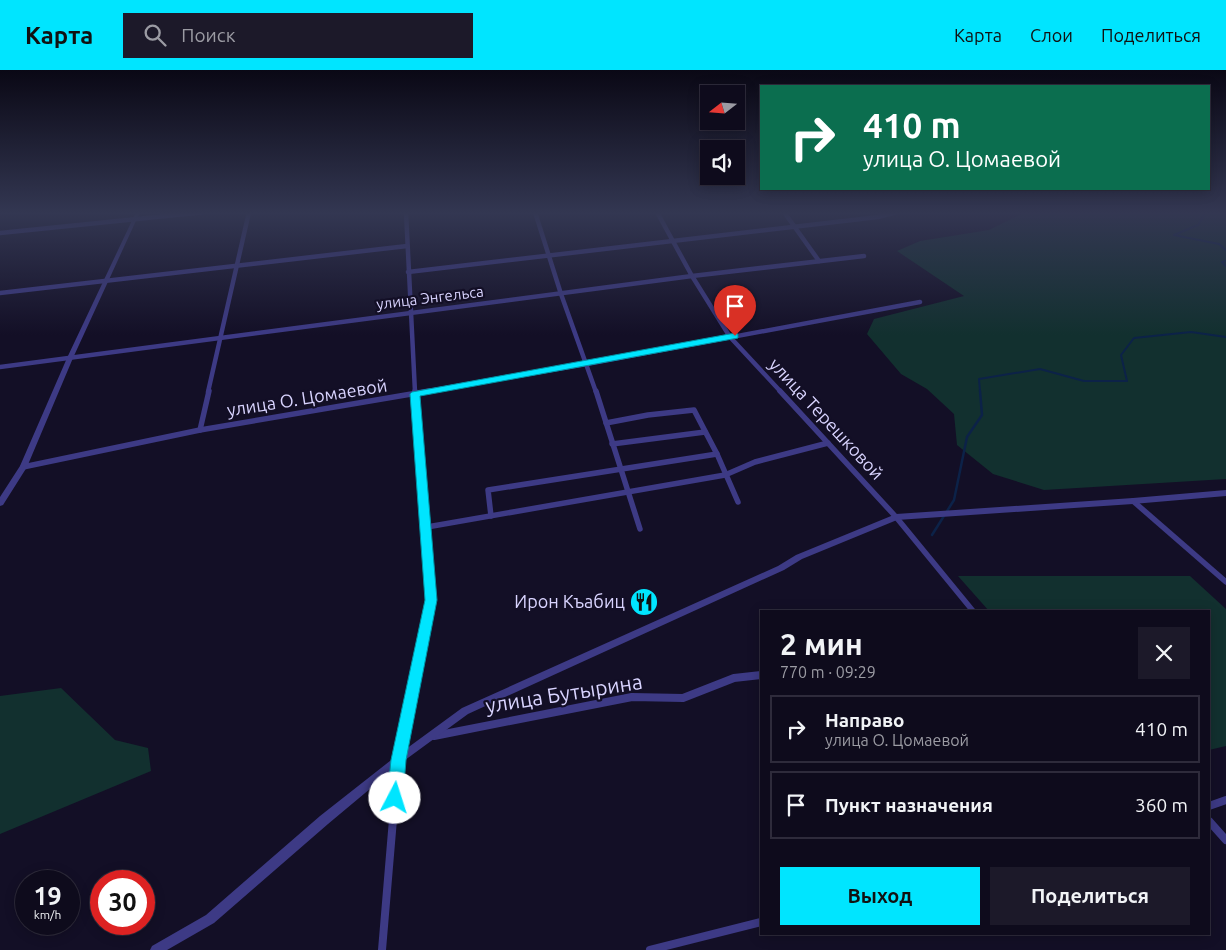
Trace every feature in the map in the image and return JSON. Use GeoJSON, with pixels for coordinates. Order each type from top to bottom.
{"type":"FeatureCollection","features":[{"type":"Feature","properties":{"kind":"street"},"geometry":{"type":"LineString","coordinates":[[0,503],[23,467],[70,358],[119,253]]}},
{"type":"Feature","properties":{"kind":"street"},"geometry":{"type":"LineString","coordinates":[[200,430],[239,253]]}},
{"type":"Feature","properties":{"kind":"street"},"geometry":{"type":"LineString","coordinates":[[0,293],[347,253]]}},
{"type":"Feature","properties":{"kind":"street"},"geometry":{"type":"LineString","coordinates":[[382,950],[398,760],[431,600],[427,526],[415,394],[407,253]]}},
{"type":"Feature","properties":{"kind":"street"},"geometry":{"type":"LineString","coordinates":[[408,272],[567,253]]}},
{"type":"Feature","properties":{"kind":"street","name":"улица Терешковой"},"geometry":{"type":"LineString","coordinates":[[680,253],[730,336],[896,517],[972,610]]}},
{"type":"Feature","properties":{"kind":"street"},"geometry":{"type":"LineString","coordinates":[[813,253],[819,261]]}},
{"type":"Feature","properties":{"kind":"street"},"geometry":{"type":"LineString","coordinates":[[550,255],[561,294],[587,364],[640,529]]}},
{"type":"Feature","properties":{"kind":"street","name":"улица Энгельса"},"geometry":{"type":"LineString","coordinates":[[0,367],[692,276],[864,256]]}},
{"type":"Feature","properties":{"kind":"street","name":"улица О. Цомаевой"},"geometry":{"type":"LineString","coordinates":[[23,467],[200,430],[587,364],[920,302]]}},
{"type":"Feature","properties":{"kind":"street"},"geometry":{"type":"LineString","coordinates":[[606,423],[694,410],[717,454],[738,502]]}},
{"type":"Feature","properties":{"kind":"street"},"geometry":{"type":"LineString","coordinates":[[612,444],[705,432]]}},
{"type":"Feature","properties":{"kind":"street"},"geometry":{"type":"LineString","coordinates":[[427,526],[628,493],[725,474],[755,462],[828,443]]}},
{"type":"Feature","properties":{"kind":"street"},"geometry":{"type":"LineString","coordinates":[[491,516],[488,490],[717,454]]}},
{"type":"Feature","properties":{"kind":"street"},"geometry":{"type":"LineString","coordinates":[[156,950],[210,919],[324,820],[398,760],[465,711],[781,568],[799,557],[896,517],[1226,493]]}},
{"type":"Feature","properties":{"kind":"street"},"geometry":{"type":"LineString","coordinates":[[1133,501],[1226,582]]}},
{"type":"Feature","properties":{"kind":"street","name":"улица Бутырина"},"geometry":{"type":"LineString","coordinates":[[430,736],[632,697],[683,698],[734,678],[760,674]]}},
{"type":"Feature","properties":{"kind":"street"},"geometry":{"type":"LineString","coordinates":[[1210,806],[1226,800]]}},
{"type":"Feature","properties":{"kind":"street"},"geometry":{"type":"LineString","coordinates":[[1210,822],[1226,840]]}},
{"type":"Feature","properties":{"kind":"street"},"geometry":{"type":"LineString","coordinates":[[650,950],[760,922]]}},
{"type":"Feature","properties":{"kind":"green space"},"geometry":{"type":"Polygon","coordinates":[[[900,253],[1226,253],[1226,479],[1044,490],[993,474],[957,445],[954,414],[927,389],[901,374],[867,334],[874,319],[964,296],[900,253]]]}},
{"type":"Feature","properties":{"kind":"green space"},"geometry":{"type":"Polygon","coordinates":[[[958,576],[1190,576],[1226,609],[1226,746],[1210,750],[1210,610],[988,610],[958,576]]]}},
{"type":"Feature","properties":{"kind":"green space"},"geometry":{"type":"Polygon","coordinates":[[[61,688],[115,740],[148,748],[151,771],[0,834],[0,696],[61,688]]]}},
{"type":"Feature","properties":{"kind":"waterway"},"geometry":{"type":"LineString","coordinates":[[1226,261],[1222,262],[1226,266]]}},
{"type":"Feature","properties":{"kind":"waterway"},"geometry":{"type":"LineString","coordinates":[[980,392],[979,379],[1040,369],[1084,381],[1127,381],[1121,355],[1134,338],[1191,332],[1226,337]]}},
{"type":"Feature","properties":{"kind":"waterway"},"geometry":{"type":"LineString","coordinates":[[932,535],[954,500],[967,437],[982,415],[980,391]]}},
{"type":"Feature","properties":{"kind":"place","name":"Ирон Къабиц"},"geometry":{"type":"Point","coordinates":[644,602]}},
{"type":"Feature","properties":{"kind":"route"},"geometry":{"type":"LineString","coordinates":[[395,798],[398,760],[431,600],[427,526],[415,394],[735,336]]}}]}
